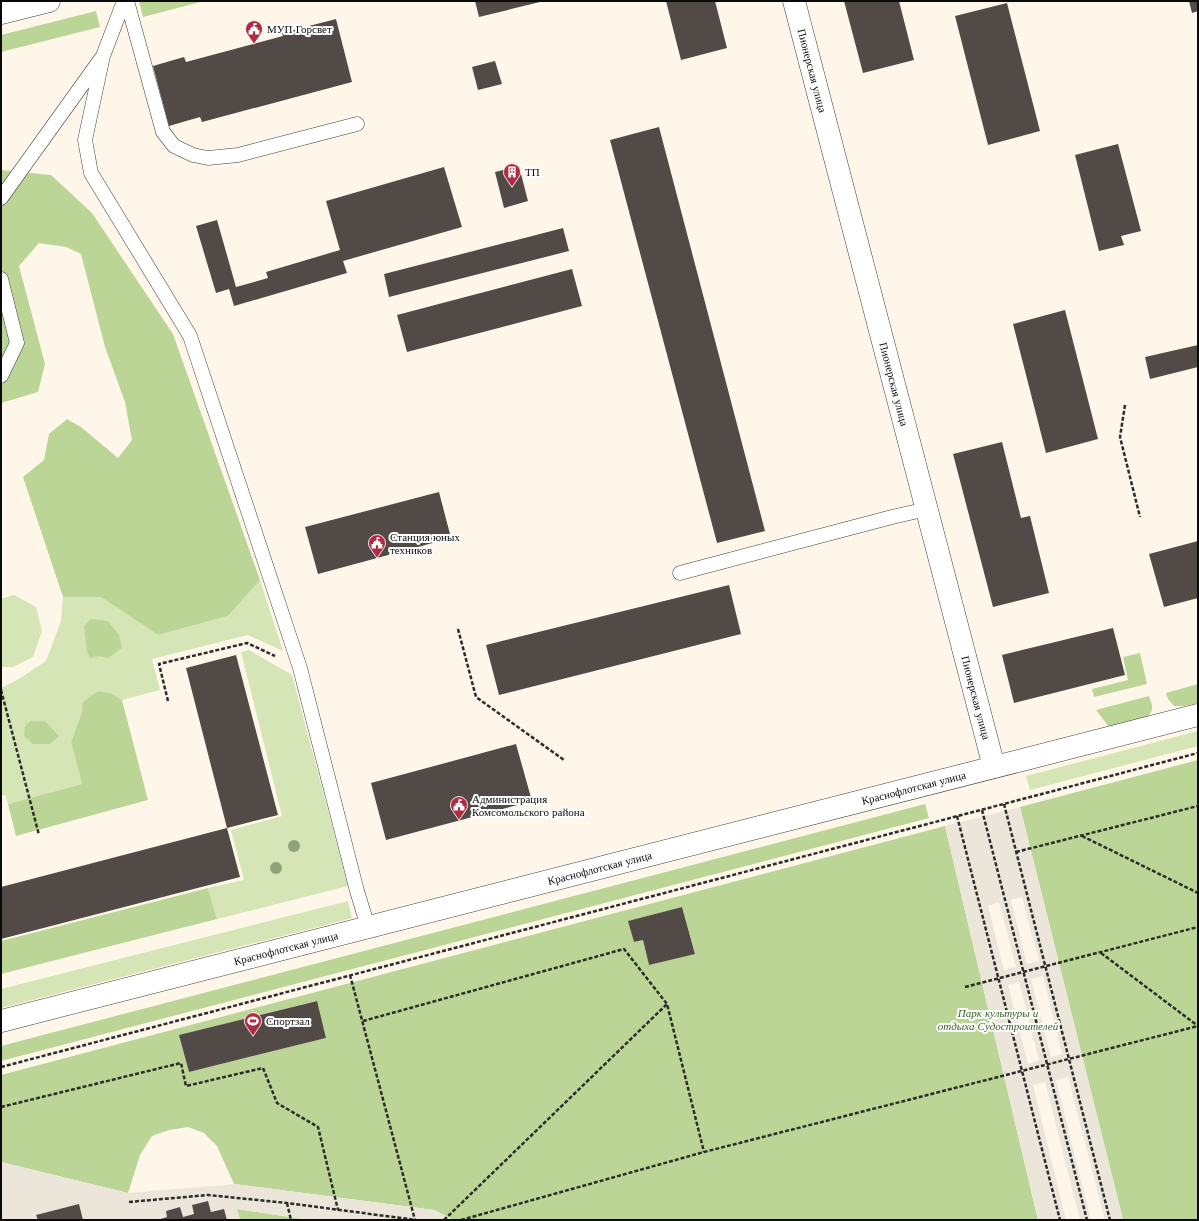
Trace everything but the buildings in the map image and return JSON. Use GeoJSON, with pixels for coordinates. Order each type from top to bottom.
{"type":"FeatureCollection","features":[{"type":"Feature","properties":{"kind":"street"},"geometry":{"type":"LineString","coordinates":[[1,13],[49,1]]}},
{"type":"Feature","properties":{"kind":"street","name":"Пионерская улица"},"geometry":{"type":"LineString","coordinates":[[794,1],[994,767]]}},
{"type":"Feature","properties":{"kind":"street","name":"Краснофлотская улица"},"geometry":{"type":"LineString","coordinates":[[1,1020],[1198,715]]}},
{"type":"Feature","properties":{"kind":"lane"},"geometry":{"type":"LineString","coordinates":[[125,1],[103,56],[85,140],[91,173],[190,336],[300,668],[357,891],[368,927]]}},
{"type":"Feature","properties":{"kind":"lane"},"geometry":{"type":"LineString","coordinates":[[125,1],[163,132],[174,146],[193,155],[208,158],[238,155],[357,124]]}},
{"type":"Feature","properties":{"kind":"lane"},"geometry":{"type":"LineString","coordinates":[[1,198],[103,56]]}},
{"type":"Feature","properties":{"kind":"lane"},"geometry":{"type":"LineString","coordinates":[[1,279],[17,343],[1,376]]}},
{"type":"Feature","properties":{"kind":"lane"},"geometry":{"type":"LineString","coordinates":[[680,573],[926,509]]}},
{"type":"Feature","properties":{"kind":"path"},"geometry":{"type":"LineString","coordinates":[[1125,405],[1120,437],[1140,517]]}},
{"type":"Feature","properties":{"kind":"path"},"geometry":{"type":"LineString","coordinates":[[458,629],[476,697],[564,760]]}},
{"type":"Feature","properties":{"kind":"path"},"geometry":{"type":"LineString","coordinates":[[168,701],[159,664],[247,643],[300,668]]}},
{"type":"Feature","properties":{"kind":"path"},"geometry":{"type":"LineString","coordinates":[[1,690],[39,835]]}},
{"type":"Feature","properties":{"kind":"path"},"geometry":{"type":"LineString","coordinates":[[1,1067],[1198,753]]}},
{"type":"Feature","properties":{"kind":"path"},"geometry":{"type":"LineString","coordinates":[[1004,804],[1110,1220]]}},
{"type":"Feature","properties":{"kind":"path"},"geometry":{"type":"LineString","coordinates":[[1016,852],[1198,806]]}},
{"type":"Feature","properties":{"kind":"path"},"geometry":{"type":"LineString","coordinates":[[982,810],[1087,1220]]}},
{"type":"Feature","properties":{"kind":"path"},"geometry":{"type":"LineString","coordinates":[[956,816],[1060,1220]]}},
{"type":"Feature","properties":{"kind":"path"},"geometry":{"type":"LineString","coordinates":[[1081,836],[1198,893]]}},
{"type":"Feature","properties":{"kind":"path"},"geometry":{"type":"LineString","coordinates":[[965,987],[1198,928]]}},
{"type":"Feature","properties":{"kind":"path"},"geometry":{"type":"LineString","coordinates":[[363,1021],[624,949],[667,1004],[704,1152]]}},
{"type":"Feature","properties":{"kind":"path"},"geometry":{"type":"LineString","coordinates":[[1100,952],[1198,1026]]}},
{"type":"Feature","properties":{"kind":"path"},"geometry":{"type":"LineString","coordinates":[[129,1202],[208,1195],[287,1203],[416,1220],[350,975]]}},
{"type":"Feature","properties":{"kind":"path"},"geometry":{"type":"LineString","coordinates":[[444,1220],[667,1004]]}},
{"type":"Feature","properties":{"kind":"path"},"geometry":{"type":"LineString","coordinates":[[461,1220],[704,1152],[1198,1026]]}},
{"type":"Feature","properties":{"kind":"path"},"geometry":{"type":"LineString","coordinates":[[1,1108],[181,1063],[186,1086],[263,1068],[278,1103],[318,1127],[338,1210]]}},
{"type":"Feature","properties":{"kind":"path"},"geometry":{"type":"LineString","coordinates":[[287,1203],[291,1220]]}},
{"type":"Feature","properties":{"kind":"green space"},"geometry":{"type":"Polygon","coordinates":[[[139,1],[204,1],[143,17],[139,1]]]}},
{"type":"Feature","properties":{"kind":"green space"},"geometry":{"type":"Polygon","coordinates":[[[96,11],[100,27],[1,52],[1,35],[96,11]]]}},
{"type":"Feature","properties":{"kind":"green space"},"geometry":{"type":"Polygon","coordinates":[[[1,170],[51,175],[92,213],[173,334],[260,580],[228,616],[158,635],[101,597],[63,597],[23,477],[44,460],[49,434],[67,419],[81,427],[118,458],[132,440],[125,402],[105,347],[81,254],[66,247],[39,243],[19,266],[45,364],[38,392],[1,403],[1,170]]]}},
{"type":"Feature","properties":{"kind":"green space"},"geometry":{"type":"Polygon","coordinates":[[[260,580],[283,651],[248,635],[152,659],[160,690],[122,700],[112,694],[84,703],[71,742],[82,784],[8,804],[5,795],[1,796],[1,688],[19,679],[46,661],[61,621],[63,597],[101,597],[158,635],[228,616],[260,580]]]}},
{"type":"Feature","properties":{"kind":"green space"},"geometry":{"type":"Polygon","coordinates":[[[14,595],[36,607],[42,631],[33,657],[13,667],[1,667],[1,599],[14,595]]]}},
{"type":"Feature","properties":{"kind":"green space"},"geometry":{"type":"Polygon","coordinates":[[[91,619],[108,621],[119,635],[122,648],[108,658],[98,656],[90,658],[87,651],[84,626],[91,619]]]}},
{"type":"Feature","properties":{"kind":"green space"},"geometry":{"type":"Polygon","coordinates":[[[249,650],[292,675],[348,886],[217,919],[208,888],[244,880],[231,830],[282,816],[241,652],[249,650]]]}},
{"type":"Feature","properties":{"kind":"green space"},"geometry":{"type":"Polygon","coordinates":[[[1140,653],[1147,684],[1094,697],[1092,689],[1128,680],[1123,657],[1140,653]]]}},
{"type":"Feature","properties":{"kind":"green space"},"geometry":{"type":"Polygon","coordinates":[[[1198,684],[1198,703],[1184,706],[1174,706],[1168,699],[1166,693],[1198,684]]]}},
{"type":"Feature","properties":{"kind":"green space"},"geometry":{"type":"Polygon","coordinates":[[[99,691],[112,694],[122,700],[148,800],[16,836],[8,804],[82,784],[71,742],[82,712],[83,703],[99,691]]]}},
{"type":"Feature","properties":{"kind":"green space"},"geometry":{"type":"Polygon","coordinates":[[[1149,696],[1152,710],[1150,715],[1147,717],[1109,727],[1096,710],[1149,696]]]}},
{"type":"Feature","properties":{"kind":"green space"},"geometry":{"type":"Polygon","coordinates":[[[30,721],[45,721],[59,736],[50,744],[33,744],[24,736],[25,726],[30,721]]]}},
{"type":"Feature","properties":{"kind":"green space"},"geometry":{"type":"Polygon","coordinates":[[[1198,731],[1198,746],[1030,790],[1026,776],[1198,731]]]}},
{"type":"Feature","properties":{"kind":"green space"},"geometry":{"type":"Polygon","coordinates":[[[1198,760],[1198,1220],[1123,1220],[1020,807],[1198,760]]]}},
{"type":"Feature","properties":{"kind":"green space"},"geometry":{"type":"Polygon","coordinates":[[[925,804],[929,818],[1,1061],[1,1046],[925,804]]]}},
{"type":"Feature","properties":{"kind":"green space","name":"Парк культуры и отдыха Судостроителей"},"geometry":{"type":"Polygon","coordinates":[[[945,826],[1038,1220],[454,1220],[434,1210],[234,1184],[217,1146],[204,1133],[188,1127],[169,1130],[152,1136],[140,1155],[128,1193],[1,1162],[1,1075],[945,826]],[[682,907],[629,921],[634,942],[643,940],[649,965],[695,953],[682,907]],[[316,1001],[180,1035],[189,1072],[326,1038],[316,1001]]]}},
{"type":"Feature","properties":{"kind":"green space"},"geometry":{"type":"Polygon","coordinates":[[[208,888],[217,919],[1,974],[1,941],[208,888]]]}},
{"type":"Feature","properties":{"kind":"green space"},"geometry":{"type":"Polygon","coordinates":[[[348,901],[352,918],[1,1008],[1,989],[348,901]]]}},
{"type":"Feature","properties":{"kind":"green space"},"geometry":{"type":"Polygon","coordinates":[[[237,1209],[309,1220],[240,1220],[237,1209]]]}},
{"type":"Feature","properties":{"kind":"shaded area"},"geometry":{"type":"Polygon","coordinates":[[[1020,807],[1123,1220],[1105,1220],[1068,1077],[1056,1080],[1091,1220],[1080,1220],[1045,1082],[1033,1085],[1066,1220],[1038,1220],[945,826],[1020,807]],[[1022,897],[1011,900],[1027,964],[1039,961],[1022,897]],[[999,902],[988,906],[1004,970],[1016,967],[999,902]],[[1043,976],[1031,979],[1051,1057],[1062,1054],[1043,976]],[[1019,982],[1008,985],[1028,1064],[1039,1060],[1019,982]]]}},
{"type":"Feature","properties":{"kind":"shaded area"},"geometry":{"type":"Polygon","coordinates":[[[1,1162],[128,1193],[234,1184],[434,1210],[454,1220],[309,1220],[237,1209],[240,1220],[227,1220],[224,1209],[211,1212],[208,1201],[192,1205],[194,1214],[183,1217],[180,1207],[166,1211],[167,1217],[155,1220],[83,1220],[79,1204],[37,1215],[38,1220],[1,1220],[1,1162]]]}},
{"type":"Feature","properties":{"kind":"place","name":"МУП Горсвет"},"geometry":{"type":"Point","coordinates":[254,44]}},
{"type":"Feature","properties":{"kind":"place","name":"ТП"},"geometry":{"type":"Point","coordinates":[512,187]}},
{"type":"Feature","properties":{"kind":"place","name":"Станция юных техников"},"geometry":{"type":"Point","coordinates":[377,558]}},
{"type":"Feature","properties":{"kind":"place","name":"Администрация Комсомольского района"},"geometry":{"type":"Point","coordinates":[459,820]}},
{"type":"Feature","properties":{"kind":"place","name":"Спортзал"},"geometry":{"type":"Point","coordinates":[253,1036]}}]}
